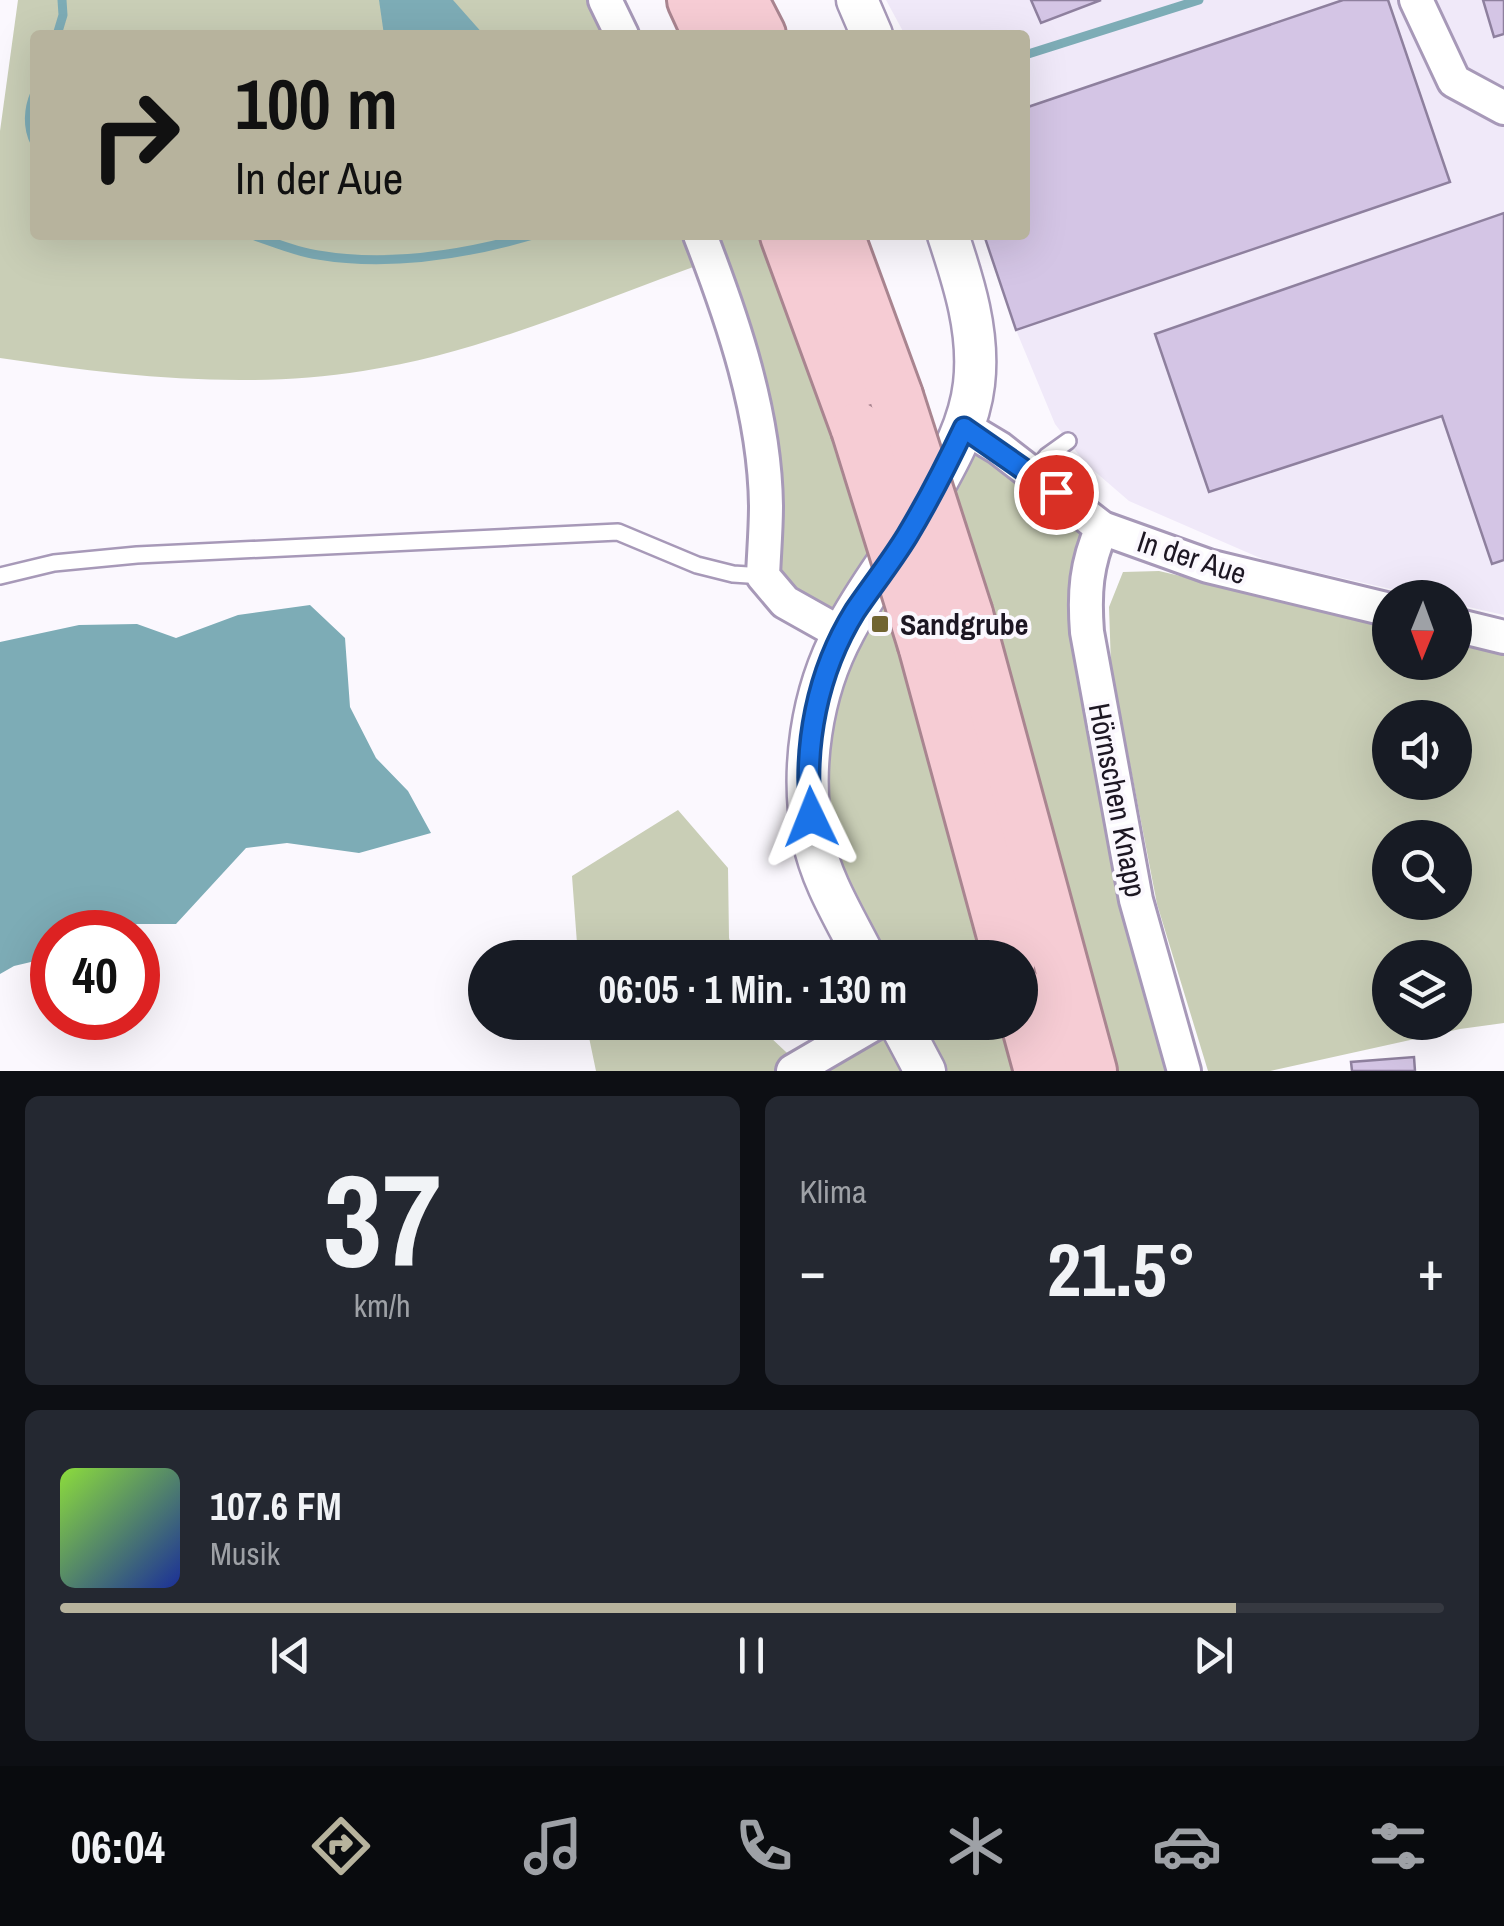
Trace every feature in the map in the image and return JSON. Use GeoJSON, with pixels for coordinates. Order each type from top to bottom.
{"type":"FeatureCollection","features":[{"type":"Feature","properties":{"kind":"highway"},"geometry":{"type":"LineString","coordinates":[[694,0],[708,30]]}},
{"type":"Feature","properties":{"kind":"highway"},"geometry":{"type":"LineString","coordinates":[[741,0],[756,30]]}},
{"type":"Feature","properties":{"kind":"highway"},"geometry":{"type":"LineString","coordinates":[[791,240],[877,412],[966,614],[1090,1071]]}},
{"type":"Feature","properties":{"kind":"highway"},"geometry":{"type":"LineString","coordinates":[[838,240],[925,645],[1005,940]]}},
{"type":"Feature","properties":{"kind":"highway"},"geometry":{"type":"LineString","coordinates":[[1033,1040],[1041,1071]]}},
{"type":"Feature","properties":{"kind":"street"},"geometry":{"type":"LineString","coordinates":[[605,0],[620,30]]}},
{"type":"Feature","properties":{"kind":"street"},"geometry":{"type":"LineString","coordinates":[[857,0],[870,30]]}},
{"type":"Feature","properties":{"kind":"street"},"geometry":{"type":"LineString","coordinates":[[1416,0],[1454,81],[1504,108]]}},
{"type":"Feature","properties":{"kind":"street"},"geometry":{"type":"LineString","coordinates":[[702,240],[743,360],[758,431],[766,504],[763,576],[785,602],[842,634]]}},
{"type":"Feature","properties":{"kind":"street"},"geometry":{"type":"LineString","coordinates":[[856,940],[828,885],[813,840],[809,751],[817,700],[842,634],[907,536],[964,428],[974,384],[974,338],[966,290],[950,240]]}},
{"type":"Feature","properties":{"kind":"street","name":"In der Aue"},"geometry":{"type":"LineString","coordinates":[[964,428],[1102,528],[1208,566],[1372,606]]}},
{"type":"Feature","properties":{"kind":"street","name":"Hörnschen Knapp"},"geometry":{"type":"LineString","coordinates":[[1102,528],[1089,557],[1084,589],[1086,632],[1136,900],[1184,1071]]}},
{"type":"Feature","properties":{"kind":"street"},"geometry":{"type":"LineString","coordinates":[[1472,629],[1504,636]]}},
{"type":"Feature","properties":{"kind":"street"},"geometry":{"type":"LineString","coordinates":[[793,1071],[846,1040]]}},
{"type":"Feature","properties":{"kind":"street"},"geometry":{"type":"LineString","coordinates":[[909,1040],[925,1071]]}},
{"type":"Feature","properties":{"kind":"lane"},"geometry":{"type":"LineString","coordinates":[[1032,474],[1047,456],[1068,441]]}},
{"type":"Feature","properties":{"kind":"lane"},"geometry":{"type":"LineString","coordinates":[[0,576],[54,563],[138,555],[618,532],[698,564],[733,574],[763,576]]}},
{"type":"Feature","properties":{"kind":"shaded area"},"geometry":{"type":"Polygon","coordinates":[[[886,0],[1504,0],[1504,615],[1472,608],[1472,580],[1372,580],[1372,585],[1267,561],[1129,501],[1085,463],[1055,424],[1016,330],[986,240],[1030,240],[1030,30],[902,30],[886,0]]]}},
{"type":"Feature","properties":{"kind":"green space"},"geometry":{"type":"Polygon","coordinates":[[[18,0],[605,0],[620,30],[30,30],[30,240],[839,240],[928,495],[964,427],[1102,528],[1089,557],[1184,1071],[596,1071],[590,1040],[773,1040],[801,1066],[847,1040],[1038,1040],[1038,940],[857,940],[813,840],[834,653],[785,602],[710,261],[495,339],[363,371],[318,377],[227,380],[90,370],[0,358],[0,131],[18,0]]]}},
{"type":"Feature","properties":{"kind":"green space"},"geometry":{"type":"Polygon","coordinates":[[[1159,571],[1372,621],[1372,680],[1472,680],[1472,644],[1504,651],[1504,1023],[1472,1027],[1472,940],[1372,940],[1372,1040],[1410,1040],[1270,1071],[1208,1071],[1157,904],[1111,666],[1109,607],[1123,572],[1159,571]]]}},
{"type":"Feature","properties":{"kind":"green space"},"geometry":{"type":"Polygon","coordinates":[[[678,810],[728,868],[730,940],[577,940],[572,876],[678,810]]]}},
{"type":"Feature","properties":{"kind":"water"},"geometry":{"type":"Polygon","coordinates":[[[379,0],[453,0],[480,30],[383,30],[379,0]]]}},
{"type":"Feature","properties":{"kind":"water"},"geometry":{"type":"Polygon","coordinates":[[[310,605],[345,638],[350,707],[376,758],[408,791],[431,833],[359,853],[287,843],[246,848],[176,924],[160,924],[160,910],[30,910],[30,962],[0,974],[0,642],[79,625],[137,624],[176,638],[238,615],[310,605]]]}},
{"type":"Feature","properties":{"kind":"building"},"geometry":{"type":"Polygon","coordinates":[[[1031,0],[1101,0],[1041,23],[1031,0]]]}},
{"type":"Feature","properties":{"kind":"building"},"geometry":{"type":"Polygon","coordinates":[[[1343,0],[1388,0],[1450,182],[1016,330],[986,240],[1030,240],[1030,106],[1343,0]]]}},
{"type":"Feature","properties":{"kind":"building"},"geometry":{"type":"Polygon","coordinates":[[[1483,0],[1504,0],[1504,34],[1494,37],[1483,0]]]}},
{"type":"Feature","properties":{"kind":"building"},"geometry":{"type":"Polygon","coordinates":[[[1504,213],[1504,560],[1492,564],[1442,416],[1209,492],[1155,334],[1504,213]]]}},
{"type":"Feature","properties":{"kind":"building"},"geometry":{"type":"Polygon","coordinates":[[[1414,1057],[1415,1071],[1352,1071],[1351,1062],[1414,1057]]]}},
{"type":"Feature","properties":{"kind":"waterway"},"geometry":{"type":"LineString","coordinates":[[58,30],[62,0]]}},
{"type":"Feature","properties":{"kind":"waterway"},"geometry":{"type":"LineString","coordinates":[[1030,53],[1199,0]]}},
{"type":"Feature","properties":{"kind":"waterway"},"geometry":{"type":"LineString","coordinates":[[30,112],[30,124]]}},
{"type":"Feature","properties":{"kind":"waterway"},"geometry":{"type":"LineString","coordinates":[[267,240],[310,254],[372,260],[454,253],[513,240]]}},
{"type":"Feature","properties":{"kind":"place","name":"Sandgrube"},"geometry":{"type":"Point","coordinates":[880,624]}},
{"type":"Feature","properties":{"kind":"route"},"geometry":{"type":"LineString","coordinates":[[811,817],[809,751],[817,700],[834,653],[856,611],[907,536],[964,428],[999,448],[1056,492]]}}]}
